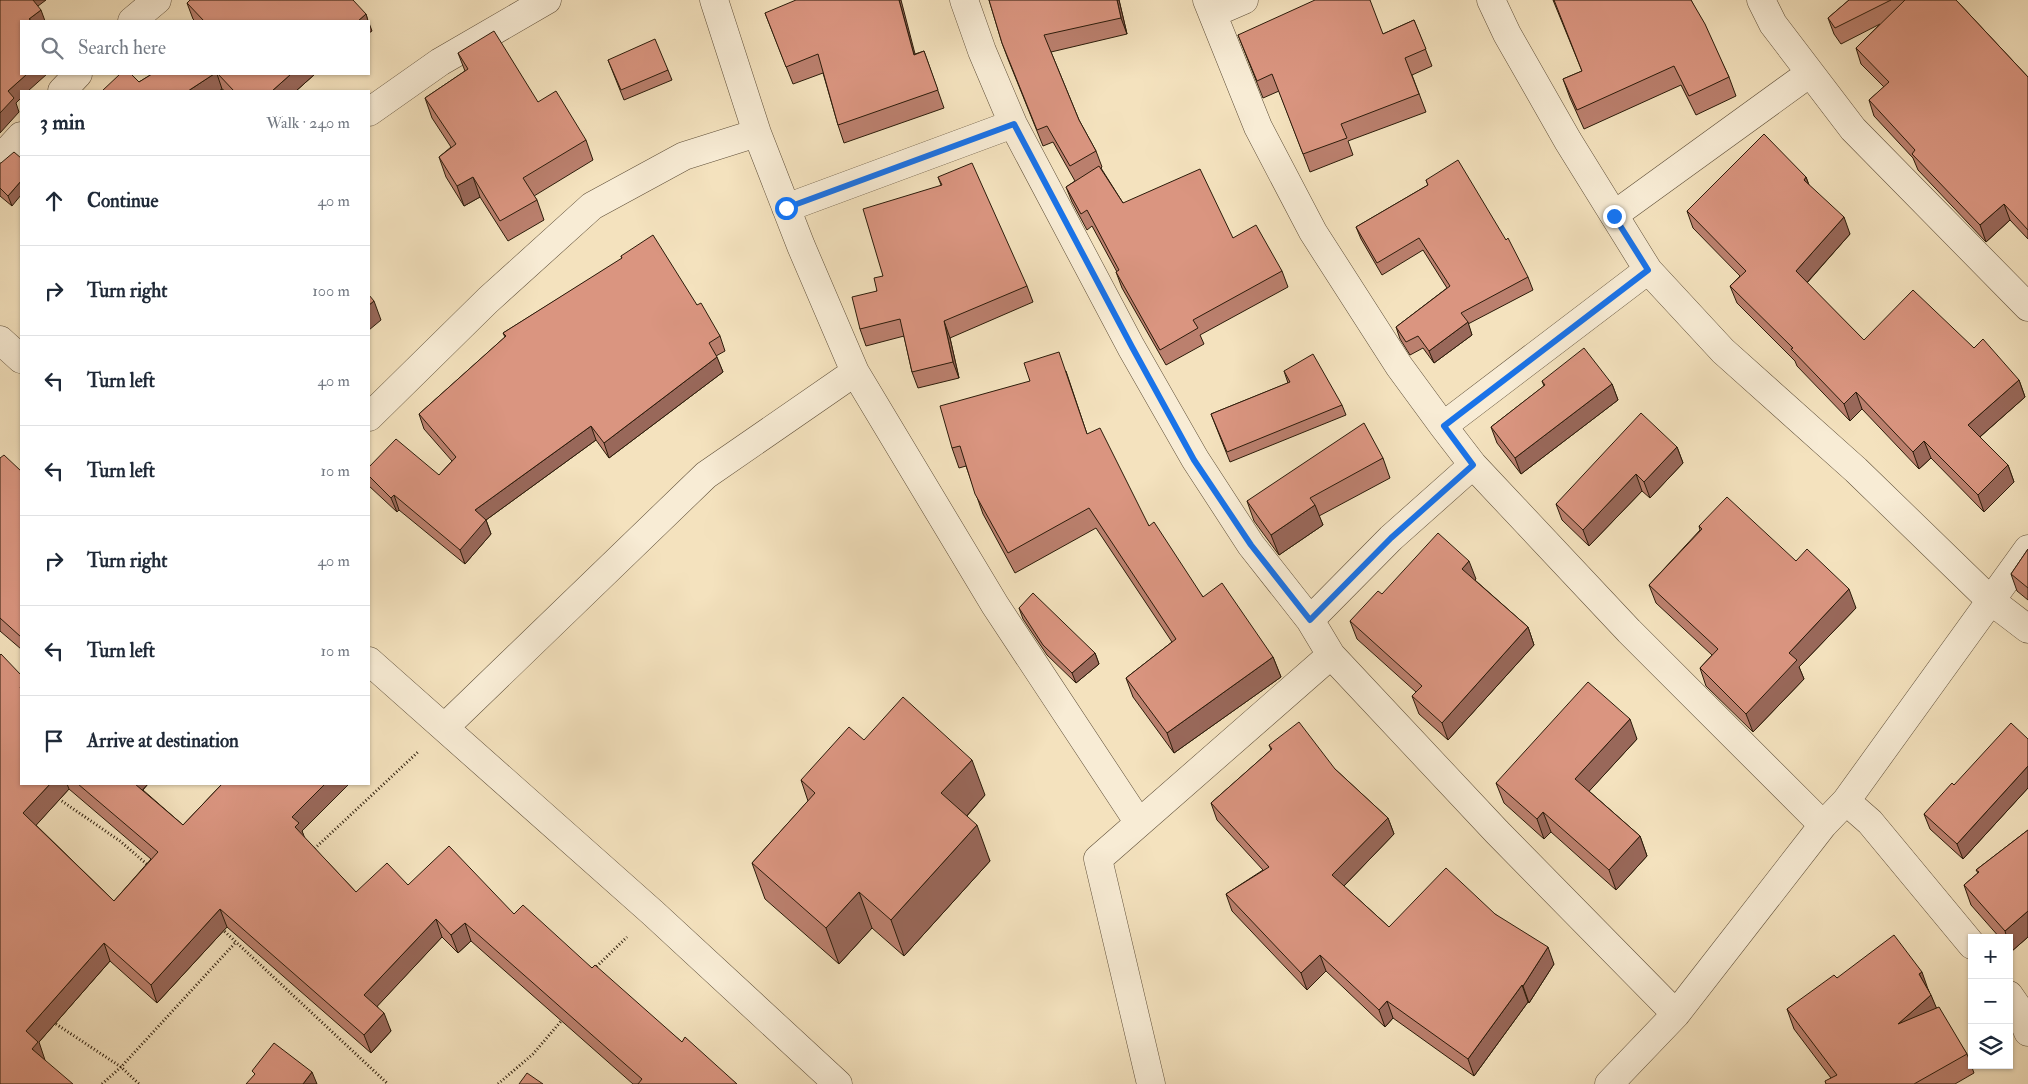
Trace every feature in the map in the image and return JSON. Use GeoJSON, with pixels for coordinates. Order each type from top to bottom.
{"type":"FeatureCollection","features":[{"type":"Feature","properties":{"kind":"street"},"geometry":{"type":"LineString","coordinates":[[133,20],[157,0]]}},
{"type":"Feature","properties":{"kind":"street"},"geometry":{"type":"LineString","coordinates":[[370,111],[440,62],[547,0]]}},
{"type":"Feature","properties":{"kind":"street"},"geometry":{"type":"LineString","coordinates":[[714,0],[757,134],[855,372],[995,604],[1139,822]]}},
{"type":"Feature","properties":{"kind":"street"},"geometry":{"type":"LineString","coordinates":[[964,0],[982,51],[1014,124],[1194,460],[1251,545],[1310,620],[1331,655],[1470,804],[1676,1014]]}},
{"type":"Feature","properties":{"kind":"street"},"geometry":{"type":"LineString","coordinates":[[1244,0],[1210,7],[1258,127],[1313,232],[1399,366],[1473,465],[1629,631],[1823,825]]}},
{"type":"Feature","properties":{"kind":"street"},"geometry":{"type":"LineString","coordinates":[[1491,0],[1564,133],[1648,270],[1723,351],[1856,470],[1990,600],[2028,629]]}},
{"type":"Feature","properties":{"kind":"street"},"geometry":{"type":"LineString","coordinates":[[1769,3],[1773,24],[1853,129],[2028,307]]}},
{"type":"Feature","properties":{"kind":"street"},"geometry":{"type":"LineString","coordinates":[[1614,216],[1810,72]]}},
{"type":"Feature","properties":{"kind":"street"},"geometry":{"type":"LineString","coordinates":[[63,90],[77,75]]}},
{"type":"Feature","properties":{"kind":"street"},"geometry":{"type":"LineString","coordinates":[[786,208],[1014,124]]}},
{"type":"Feature","properties":{"kind":"street"},"geometry":{"type":"LineString","coordinates":[[370,416],[488,300],[592,206],[684,156],[757,134]]}},
{"type":"Feature","properties":{"kind":"street"},"geometry":{"type":"LineString","coordinates":[[0,159],[20,137]]}},
{"type":"Feature","properties":{"kind":"street"},"geometry":{"type":"LineString","coordinates":[[1444,426],[1648,270]]}},
{"type":"Feature","properties":{"kind":"street"},"geometry":{"type":"LineString","coordinates":[[0,340],[20,358]]}},
{"type":"Feature","properties":{"kind":"street"},"geometry":{"type":"LineString","coordinates":[[445,727],[706,475],[855,372]]}},
{"type":"Feature","properties":{"kind":"street"},"geometry":{"type":"LineString","coordinates":[[1310,620],[1391,538],[1473,465]]}},
{"type":"Feature","properties":{"kind":"street"},"geometry":{"type":"LineString","coordinates":[[1609,1084],[1676,1014],[1823,825],[1846,801],[2028,549]]}},
{"type":"Feature","properties":{"kind":"street"},"geometry":{"type":"LineString","coordinates":[[1151,1084],[1098,859],[1331,655]]}},
{"type":"Feature","properties":{"kind":"street"},"geometry":{"type":"LineString","coordinates":[[370,662],[653,913],[838,1084]]}},
{"type":"Feature","properties":{"kind":"street"},"geometry":{"type":"LineString","coordinates":[[1846,801],[1870,822],[1968,940]]}},
{"type":"Feature","properties":{"kind":"street"},"geometry":{"type":"LineString","coordinates":[[2013,1001],[2028,1032]]}},
{"type":"Feature","properties":{"kind":"path"},"geometry":{"type":"LineString","coordinates":[[311,852],[445,727]]}},
{"type":"Feature","properties":{"kind":"path"},"geometry":{"type":"LineString","coordinates":[[50,793],[120,841],[150,867]]}},
{"type":"Feature","properties":{"kind":"path"},"geometry":{"type":"LineString","coordinates":[[590,975],[594,968],[653,913]]}},
{"type":"Feature","properties":{"kind":"path"},"geometry":{"type":"LineString","coordinates":[[216,924],[327,1025],[388,1084]]}},
{"type":"Feature","properties":{"kind":"path"},"geometry":{"type":"LineString","coordinates":[[231,936],[236,930]]}},
{"type":"Feature","properties":{"kind":"path"},"geometry":{"type":"LineString","coordinates":[[102,1084],[121,1067],[236,942]]}},
{"type":"Feature","properties":{"kind":"path"},"geometry":{"type":"LineString","coordinates":[[498,1084],[533,1054],[567,1012]]}},
{"type":"Feature","properties":{"kind":"path"},"geometry":{"type":"LineString","coordinates":[[51,1020],[121,1067],[139,1084]]}},
{"type":"Feature","properties":{"kind":"building"},"geometry":{"type":"Polygon","coordinates":[[[0,0],[33,0],[41,10],[29,19],[30,20],[20,20],[20,75],[26,75],[8,91],[14,98],[0,113],[0,0]]]}},
{"type":"Feature","properties":{"kind":"building"},"geometry":{"type":"Polygon","coordinates":[[[190,0],[353,0],[366,14],[359,20],[203,20],[187,3],[190,0]]]}},
{"type":"Feature","properties":{"kind":"building"},"geometry":{"type":"Polygon","coordinates":[[[796,0],[899,0],[914,55],[924,51],[938,90],[838,125],[818,54],[786,67],[765,13],[796,0]]]}},
{"type":"Feature","properties":{"kind":"building"},"geometry":{"type":"Polygon","coordinates":[[[989,0],[1117,0],[1121,18],[1044,35],[1079,120],[1096,151],[1070,166],[1047,126],[1037,130],[1002,43],[989,0]]]}},
{"type":"Feature","properties":{"kind":"building"},"geometry":{"type":"Polygon","coordinates":[[[1315,0],[1370,0],[1383,34],[1414,20],[1426,49],[1405,58],[1419,94],[1341,124],[1347,138],[1303,154],[1272,74],[1257,81],[1238,35],[1315,0]]]}},
{"type":"Feature","properties":{"kind":"building"},"geometry":{"type":"Polygon","coordinates":[[[1554,0],[1691,0],[1705,24],[1729,77],[1689,96],[1674,66],[1577,110],[1563,79],[1582,71],[1554,0]]]}},
{"type":"Feature","properties":{"kind":"building"},"geometry":{"type":"Polygon","coordinates":[[[1849,0],[1891,0],[1835,28],[1828,18],[1849,0]]]}},
{"type":"Feature","properties":{"kind":"building"},"geometry":{"type":"Polygon","coordinates":[[[1905,0],[1956,0],[2028,77],[2028,230],[2004,204],[1980,225],[1912,154],[1915,150],[1869,100],[1889,82],[1856,48],[1905,0]]]}},
{"type":"Feature","properties":{"kind":"building"},"geometry":{"type":"Polygon","coordinates":[[[494,31],[538,102],[556,91],[586,140],[523,178],[537,200],[500,221],[473,177],[457,186],[439,157],[456,144],[425,98],[468,69],[458,53],[494,31]]]}},
{"type":"Feature","properties":{"kind":"building"},"geometry":{"type":"Polygon","coordinates":[[[655,39],[668,70],[621,90],[608,60],[655,39]]]}},
{"type":"Feature","properties":{"kind":"building"},"geometry":{"type":"Polygon","coordinates":[[[119,75],[132,75],[139,82],[150,75],[212,75],[190,90],[103,90],[119,75]]]}},
{"type":"Feature","properties":{"kind":"building"},"geometry":{"type":"Polygon","coordinates":[[[219,75],[290,75],[273,90],[233,90],[219,75]]]}},
{"type":"Feature","properties":{"kind":"building"},"geometry":{"type":"Polygon","coordinates":[[[1764,134],[1806,177],[1804,180],[1844,217],[1796,271],[1864,340],[1913,290],[1974,348],[1983,339],[2019,380],[1968,425],[2008,465],[1978,495],[1924,441],[1913,452],[1856,392],[1844,404],[1791,349],[1793,348],[1730,286],[1746,271],[1687,211],[1764,134]]]}},
{"type":"Feature","properties":{"kind":"building"},"geometry":{"type":"Polygon","coordinates":[[[14,152],[20,157],[20,182],[8,196],[0,188],[1,163],[14,152]]]}},
{"type":"Feature","properties":{"kind":"building"},"geometry":{"type":"Polygon","coordinates":[[[1458,160],[1506,240],[1508,238],[1528,277],[1461,313],[1468,322],[1429,351],[1418,336],[1406,342],[1396,327],[1450,286],[1419,238],[1377,263],[1356,227],[1428,185],[1426,180],[1458,160]]]}},
{"type":"Feature","properties":{"kind":"building"},"geometry":{"type":"Polygon","coordinates":[[[972,163],[1027,286],[944,321],[953,362],[912,372],[900,319],[860,329],[852,297],[877,291],[874,278],[883,276],[863,209],[942,185],[938,177],[972,163]]]}},
{"type":"Feature","properties":{"kind":"building"},"geometry":{"type":"Polygon","coordinates":[[[1099,166],[1123,203],[1200,169],[1233,238],[1256,225],[1282,271],[1193,320],[1198,328],[1160,350],[1116,272],[1119,270],[1087,210],[1081,214],[1066,187],[1099,166]]]}},
{"type":"Feature","properties":{"kind":"building"},"geometry":{"type":"Polygon","coordinates":[[[653,235],[697,305],[701,303],[720,336],[709,343],[717,357],[604,443],[591,426],[475,510],[486,520],[460,550],[394,495],[391,498],[370,477],[370,466],[396,439],[439,475],[456,457],[419,414],[506,336],[503,333],[622,258],[621,256],[653,235]]]}},
{"type":"Feature","properties":{"kind":"building"},"geometry":{"type":"Polygon","coordinates":[[[370,296],[374,301],[370,304],[370,296]]]}},
{"type":"Feature","properties":{"kind":"building"},"geometry":{"type":"Polygon","coordinates":[[[1584,348],[1612,384],[1515,458],[1491,427],[1545,385],[1542,381],[1584,348]]]}},
{"type":"Feature","properties":{"kind":"building"},"geometry":{"type":"Polygon","coordinates":[[[1059,352],[1087,434],[1100,428],[1149,526],[1154,522],[1203,597],[1222,583],[1273,657],[1167,733],[1126,678],[1176,639],[1089,508],[1008,553],[975,494],[960,446],[952,448],[940,406],[1030,381],[1024,363],[1059,352]]]}},
{"type":"Feature","properties":{"kind":"building"},"geometry":{"type":"Polygon","coordinates":[[[1313,354],[1342,405],[1227,452],[1211,414],[1290,382],[1284,371],[1313,354]]]}},
{"type":"Feature","properties":{"kind":"building"},"geometry":{"type":"Polygon","coordinates":[[[1641,413],[1677,447],[1644,482],[1636,474],[1583,530],[1556,504],[1641,413]]]}},
{"type":"Feature","properties":{"kind":"building"},"geometry":{"type":"Polygon","coordinates":[[[1364,423],[1383,458],[1310,498],[1315,505],[1271,535],[1247,501],[1364,423]]]}},
{"type":"Feature","properties":{"kind":"building"},"geometry":{"type":"Polygon","coordinates":[[[4,455],[20,470],[20,636],[0,618],[0,458],[4,455]]]}},
{"type":"Feature","properties":{"kind":"building"},"geometry":{"type":"Polygon","coordinates":[[[1727,497],[1796,561],[1807,549],[1849,589],[1789,653],[1797,660],[1746,714],[1700,668],[1718,649],[1649,585],[1702,529],[1699,526],[1727,497]]]}},
{"type":"Feature","properties":{"kind":"building"},"geometry":{"type":"Polygon","coordinates":[[[1438,533],[1469,561],[1462,569],[1528,627],[1442,723],[1412,696],[1422,686],[1350,621],[1378,591],[1382,594],[1438,533]]]}},
{"type":"Feature","properties":{"kind":"building"},"geometry":{"type":"Polygon","coordinates":[[[2028,549],[2028,588],[2011,574],[2028,549]]]}},
{"type":"Feature","properties":{"kind":"building"},"geometry":{"type":"Polygon","coordinates":[[[1033,593],[1095,653],[1072,673],[1043,645],[1019,608],[1033,593]]]}},
{"type":"Feature","properties":{"kind":"building"},"geometry":{"type":"Polygon","coordinates":[[[0,655],[20,674],[20,785],[49,785],[23,813],[114,901],[158,852],[79,785],[136,785],[183,825],[221,785],[324,785],[292,817],[299,823],[295,827],[356,892],[387,863],[408,885],[449,846],[514,914],[523,905],[592,968],[595,965],[682,1042],[685,1037],[737,1084],[638,1084],[642,1079],[465,923],[451,935],[436,919],[364,995],[384,1013],[364,1035],[220,909],[151,985],[104,943],[26,1031],[38,1042],[32,1049],[73,1084],[0,1084],[0,655]]]}},
{"type":"Feature","properties":{"kind":"building"},"geometry":{"type":"Polygon","coordinates":[[[1588,682],[1630,719],[1575,779],[1640,836],[1609,870],[1543,812],[1537,819],[1496,783],[1588,682]]]}},
{"type":"Feature","properties":{"kind":"building"},"geometry":{"type":"Polygon","coordinates":[[[903,697],[972,760],[941,793],[977,825],[891,920],[859,892],[826,928],[752,863],[815,793],[801,780],[849,727],[864,740],[903,697]]]}},
{"type":"Feature","properties":{"kind":"building"},"geometry":{"type":"Polygon","coordinates":[[[1299,722],[1335,769],[1388,818],[1332,875],[1389,927],[1446,868],[1495,914],[1548,947],[1523,986],[1468,1059],[1387,1001],[1379,1010],[1320,955],[1301,973],[1226,894],[1269,867],[1211,803],[1272,749],[1269,745],[1299,722]]]}},
{"type":"Feature","properties":{"kind":"building"},"geometry":{"type":"Polygon","coordinates":[[[2011,723],[2028,739],[2028,766],[1957,844],[1924,814],[1952,783],[1954,785],[2011,723]]]}},
{"type":"Feature","properties":{"kind":"building"},"geometry":{"type":"Polygon","coordinates":[[[2028,830],[2028,911],[2005,931],[1964,885],[1979,872],[1976,870],[2028,830]]]}},
{"type":"Feature","properties":{"kind":"building"},"geometry":{"type":"Polygon","coordinates":[[[1894,935],[1922,972],[1919,974],[1931,995],[1898,1024],[1939,1007],[1967,1054],[1914,1084],[1826,1084],[1825,1081],[1837,1075],[1787,1009],[1834,975],[1837,978],[1894,935]]]}},
{"type":"Feature","properties":{"kind":"building"},"geometry":{"type":"Polygon","coordinates":[[[274,1043],[312,1072],[303,1084],[246,1084],[255,1074],[252,1071],[274,1043]]]}},
{"type":"Feature","properties":{"kind":"building"},"geometry":{"type":"Polygon","coordinates":[[[527,1073],[543,1084],[519,1084],[527,1073]]]}},
{"type":"Feature","properties":{"kind":"route"},"geometry":{"type":"LineString","coordinates":[[786,208],[1014,124],[1194,460],[1251,545],[1310,620],[1391,538],[1473,465],[1444,426],[1648,270],[1614,216]]}}]}
